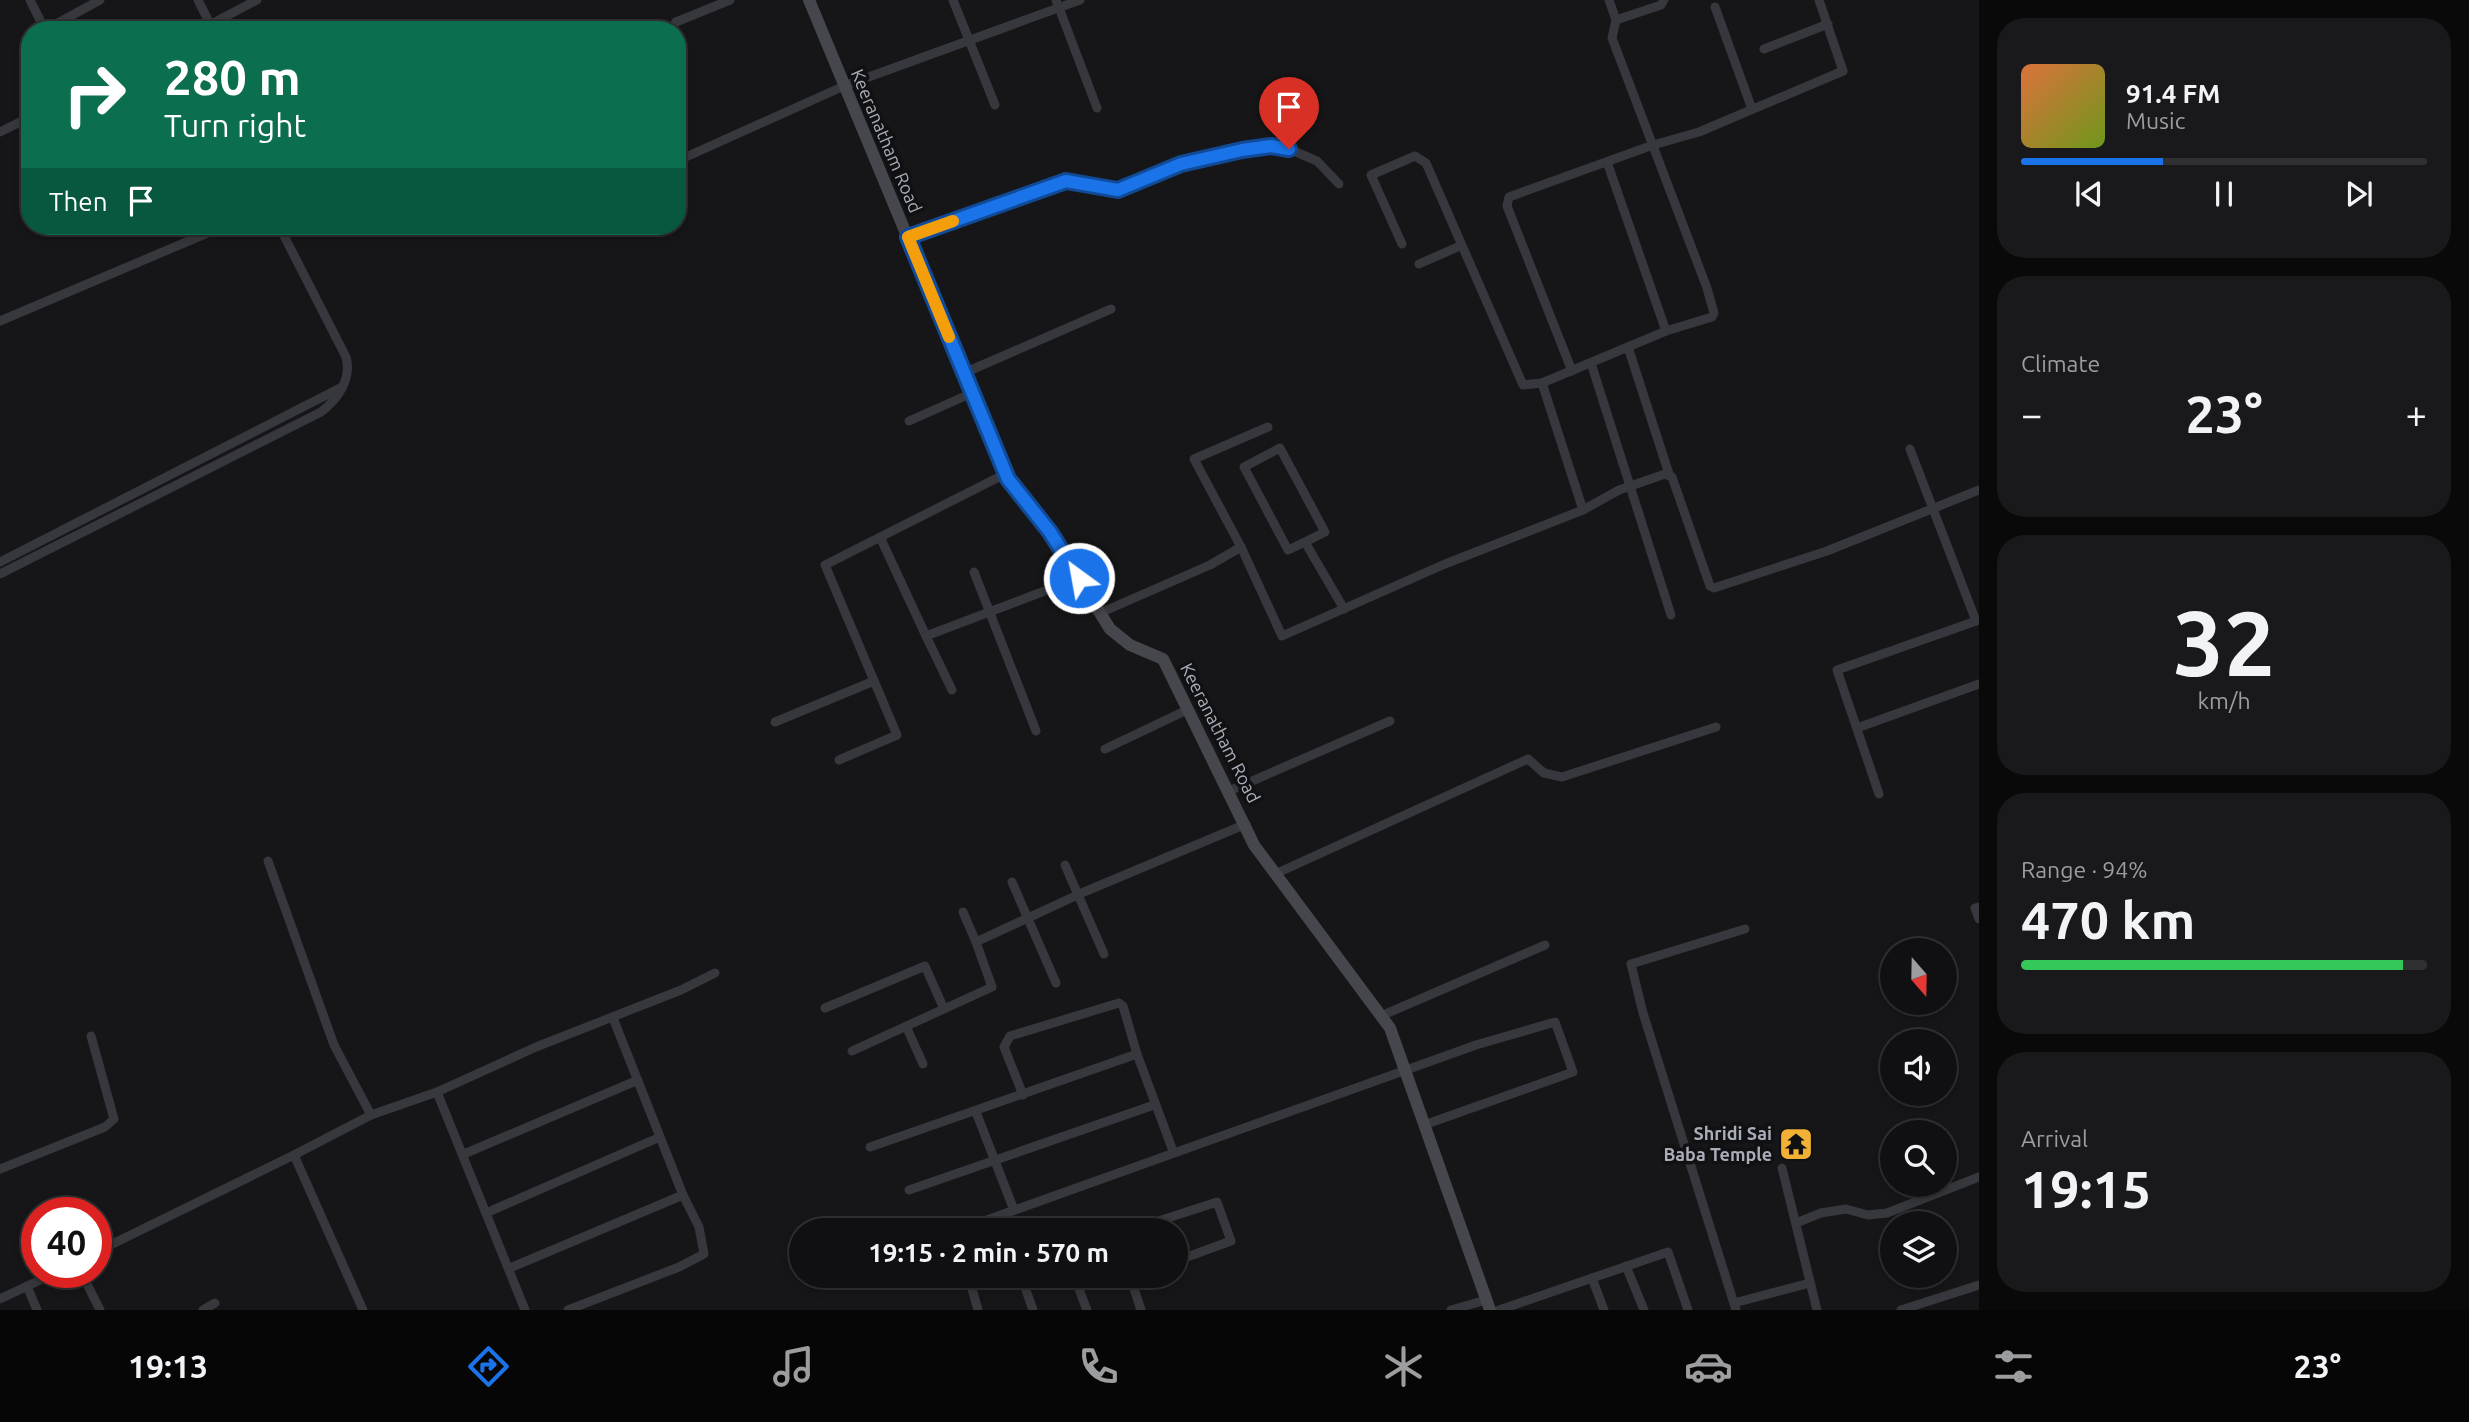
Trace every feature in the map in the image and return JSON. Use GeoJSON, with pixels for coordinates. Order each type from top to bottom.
{"type":"FeatureCollection","features":[{"type":"Feature","properties":{"kind":"street"},"geometry":{"type":"LineString","coordinates":[[30,0],[41,21]]}},
{"type":"Feature","properties":{"kind":"street"},"geometry":{"type":"LineString","coordinates":[[60,21],[100,0]]}},
{"type":"Feature","properties":{"kind":"street"},"geometry":{"type":"LineString","coordinates":[[198,0],[208,21]]}},
{"type":"Feature","properties":{"kind":"street"},"geometry":{"type":"LineString","coordinates":[[216,21],[257,0]]}},
{"type":"Feature","properties":{"kind":"street"},"geometry":{"type":"LineString","coordinates":[[678,21],[730,0]]}},
{"type":"Feature","properties":{"kind":"street","name":"Keeranatham Road"},"geometry":{"type":"LineString","coordinates":[[809,0],[1006,474],[1050,532],[1110,629],[1130,645],[1163,659],[1254,845],[1390,1028],[1408,1071],[1424,1125],[1488,1305]]}},
{"type":"Feature","properties":{"kind":"street"},"geometry":{"type":"LineString","coordinates":[[953,0],[995,105]]}},
{"type":"Feature","properties":{"kind":"street"},"geometry":{"type":"LineString","coordinates":[[686,157],[771,116],[844,86],[970,41],[1058,4],[1080,0]]}},
{"type":"Feature","properties":{"kind":"street"},"geometry":{"type":"LineString","coordinates":[[1402,244],[1371,175],[1415,156],[1426,163],[1523,385],[1542,383],[1666,331],[1705,321],[1714,313],[1612,38],[1616,20],[1609,0]]}},
{"type":"Feature","properties":{"kind":"street"},"geometry":{"type":"LineString","coordinates":[[1616,20],[1661,5],[1664,0]]}},
{"type":"Feature","properties":{"kind":"street"},"geometry":{"type":"LineString","coordinates":[[1572,370],[1507,201],[1509,197],[1653,145],[1699,132],[1843,71],[1819,0]]}},
{"type":"Feature","properties":{"kind":"street"},"geometry":{"type":"LineString","coordinates":[[1058,4],[1097,108]]}},
{"type":"Feature","properties":{"kind":"street"},"geometry":{"type":"LineString","coordinates":[[1714,7],[1752,110]]}},
{"type":"Feature","properties":{"kind":"street"},"geometry":{"type":"LineString","coordinates":[[1764,49],[1828,24]]}},
{"type":"Feature","properties":{"kind":"street"},"geometry":{"type":"LineString","coordinates":[[0,131],[21,121]]}},
{"type":"Feature","properties":{"kind":"street"},"geometry":{"type":"LineString","coordinates":[[908,237],[1066,181],[1118,190],[1181,164],[1271,146],[1289,149],[1317,161],[1339,184]]}},
{"type":"Feature","properties":{"kind":"street"},"geometry":{"type":"LineString","coordinates":[[1607,162],[1666,331]]}},
{"type":"Feature","properties":{"kind":"street"},"geometry":{"type":"LineString","coordinates":[[0,321],[203,235]]}},
{"type":"Feature","properties":{"kind":"street"},"geometry":{"type":"LineString","coordinates":[[0,574],[321,412],[332,403],[342,387],[349,367],[284,235]]}},
{"type":"Feature","properties":{"kind":"street"},"geometry":{"type":"LineString","coordinates":[[1419,264],[1460,246]]}},
{"type":"Feature","properties":{"kind":"street"},"geometry":{"type":"LineString","coordinates":[[964,373],[1111,309]]}},
{"type":"Feature","properties":{"kind":"street"},"geometry":{"type":"LineString","coordinates":[[1628,347],[1702,568],[1710,586],[1714,588],[1827,551],[1979,490]]}},
{"type":"Feature","properties":{"kind":"street"},"geometry":{"type":"LineString","coordinates":[[1591,363],[1671,615]]}},
{"type":"Feature","properties":{"kind":"street"},"geometry":{"type":"LineString","coordinates":[[1542,383],[1583,510]]}},
{"type":"Feature","properties":{"kind":"street"},"geometry":{"type":"LineString","coordinates":[[0,562],[342,387]]}},
{"type":"Feature","properties":{"kind":"street"},"geometry":{"type":"LineString","coordinates":[[909,421],[972,393]]}},
{"type":"Feature","properties":{"kind":"street"},"geometry":{"type":"LineString","coordinates":[[1268,427],[1194,459],[1241,547],[1282,636],[1445,564],[1583,510],[1630,486],[1669,474]]}},
{"type":"Feature","properties":{"kind":"street"},"geometry":{"type":"LineString","coordinates":[[1280,449],[1325,532],[1305,542],[1288,550],[1244,467],[1280,449]]}},
{"type":"Feature","properties":{"kind":"street"},"geometry":{"type":"LineString","coordinates":[[1880,794],[1837,670],[1977,620],[1910,449]]}},
{"type":"Feature","properties":{"kind":"street"},"geometry":{"type":"LineString","coordinates":[[839,761],[897,735],[825,565],[1006,474]]}},
{"type":"Feature","properties":{"kind":"street"},"geometry":{"type":"LineString","coordinates":[[880,537],[952,690]]}},
{"type":"Feature","properties":{"kind":"street"},"geometry":{"type":"LineString","coordinates":[[1305,542],[1344,609]]}},
{"type":"Feature","properties":{"kind":"street"},"geometry":{"type":"LineString","coordinates":[[1100,613],[1210,565],[1241,547]]}},
{"type":"Feature","properties":{"kind":"street"},"geometry":{"type":"LineString","coordinates":[[974,572],[1036,731]]}},
{"type":"Feature","properties":{"kind":"street"},"geometry":{"type":"LineString","coordinates":[[926,636],[1079,578]]}},
{"type":"Feature","properties":{"kind":"street"},"geometry":{"type":"LineString","coordinates":[[775,722],[874,681]]}},
{"type":"Feature","properties":{"kind":"street"},"geometry":{"type":"LineString","coordinates":[[1857,728],[1979,684]]}},
{"type":"Feature","properties":{"kind":"street"},"geometry":{"type":"LineString","coordinates":[[1105,749],[1189,709]]}},
{"type":"Feature","properties":{"kind":"street"},"geometry":{"type":"LineString","coordinates":[[1229,791],[1390,720]]}},
{"type":"Feature","properties":{"kind":"street"},"geometry":{"type":"LineString","coordinates":[[1275,874],[1528,759],[1545,773],[1562,777],[1716,727]]}},
{"type":"Feature","properties":{"kind":"street"},"geometry":{"type":"LineString","coordinates":[[976,942],[1078,894],[1246,824]]}},
{"type":"Feature","properties":{"kind":"street"},"geometry":{"type":"LineString","coordinates":[[268,861],[334,1045],[371,1115]]}},
{"type":"Feature","properties":{"kind":"street"},"geometry":{"type":"LineString","coordinates":[[1065,865],[1104,954]]}},
{"type":"Feature","properties":{"kind":"street"},"geometry":{"type":"LineString","coordinates":[[1012,882],[1056,983]]}},
{"type":"Feature","properties":{"kind":"street"},"geometry":{"type":"LineString","coordinates":[[1979,907],[1975,908],[1979,919]]}},
{"type":"Feature","properties":{"kind":"street"},"geometry":{"type":"LineString","coordinates":[[852,1051],[993,985],[963,912]]}},
{"type":"Feature","properties":{"kind":"street"},"geometry":{"type":"LineString","coordinates":[[1745,929],[1631,964],[1643,1013],[1735,1307],[1810,1283]]}},
{"type":"Feature","properties":{"kind":"street"},"geometry":{"type":"LineString","coordinates":[[1381,1016],[1545,945]]}},
{"type":"Feature","properties":{"kind":"street"},"geometry":{"type":"LineString","coordinates":[[825,1008],[925,967],[944,1009]]}},
{"type":"Feature","properties":{"kind":"street"},"geometry":{"type":"LineString","coordinates":[[112,1244],[371,1115],[437,1092],[536,1046],[613,1018],[715,973]]}},
{"type":"Feature","properties":{"kind":"street"},"geometry":{"type":"LineString","coordinates":[[1023,1095],[1004,1047],[1010,1035],[1119,1003],[1123,1006],[1154,1105],[1173,1152]]}},
{"type":"Feature","properties":{"kind":"street"},"geometry":{"type":"LineString","coordinates":[[568,1310],[679,1267],[704,1254],[704,1242],[613,1018]]}},
{"type":"Feature","properties":{"kind":"street"},"geometry":{"type":"LineString","coordinates":[[992,1218],[1476,1045],[1555,1022],[1573,1072],[1424,1125]]}},
{"type":"Feature","properties":{"kind":"street"},"geometry":{"type":"LineString","coordinates":[[906,1026],[923,1063]]}},
{"type":"Feature","properties":{"kind":"street"},"geometry":{"type":"LineString","coordinates":[[0,1169],[105,1127],[114,1119],[91,1036]]}},
{"type":"Feature","properties":{"kind":"street"},"geometry":{"type":"LineString","coordinates":[[870,1147],[1137,1054]]}},
{"type":"Feature","properties":{"kind":"street"},"geometry":{"type":"LineString","coordinates":[[464,1154],[638,1080]]}},
{"type":"Feature","properties":{"kind":"street"},"geometry":{"type":"LineString","coordinates":[[437,1092],[525,1310]]}},
{"type":"Feature","properties":{"kind":"street"},"geometry":{"type":"LineString","coordinates":[[909,1190],[1154,1105]]}},
{"type":"Feature","properties":{"kind":"street"},"geometry":{"type":"LineString","coordinates":[[976,1112],[1014,1210]]}},
{"type":"Feature","properties":{"kind":"street"},"geometry":{"type":"LineString","coordinates":[[486,1213],[660,1137]]}},
{"type":"Feature","properties":{"kind":"street"},"geometry":{"type":"LineString","coordinates":[[294,1155],[363,1310]]}},
{"type":"Feature","properties":{"kind":"street"},"geometry":{"type":"LineString","coordinates":[[1782,1168],[1817,1310]]}},
{"type":"Feature","properties":{"kind":"street"},"geometry":{"type":"LineString","coordinates":[[1796,1223],[1821,1213],[1846,1209],[1868,1215],[1887,1213],[1979,1177]]}},
{"type":"Feature","properties":{"kind":"street"},"geometry":{"type":"LineString","coordinates":[[510,1268],[683,1195]]}},
{"type":"Feature","properties":{"kind":"street"},"geometry":{"type":"LineString","coordinates":[[1168,1218],[1217,1202],[1231,1241],[1188,1257]]}},
{"type":"Feature","properties":{"kind":"street"},"geometry":{"type":"LineString","coordinates":[[1499,1310],[1668,1252],[1688,1310]]}},
{"type":"Feature","properties":{"kind":"street"},"geometry":{"type":"LineString","coordinates":[[1626,1266],[1644,1310]]}},
{"type":"Feature","properties":{"kind":"street"},"geometry":{"type":"LineString","coordinates":[[1592,1278],[1604,1310]]}},
{"type":"Feature","properties":{"kind":"street"},"geometry":{"type":"LineString","coordinates":[[1901,1310],[1979,1285]]}},
{"type":"Feature","properties":{"kind":"street"},"geometry":{"type":"LineString","coordinates":[[0,1299],[23,1288]]}},
{"type":"Feature","properties":{"kind":"street"},"geometry":{"type":"LineString","coordinates":[[28,1288],[37,1310]]}},
{"type":"Feature","properties":{"kind":"street"},"geometry":{"type":"LineString","coordinates":[[89,1288],[100,1310]]}},
{"type":"Feature","properties":{"kind":"street"},"geometry":{"type":"LineString","coordinates":[[972,1288],[978,1310]]}},
{"type":"Feature","properties":{"kind":"street"},"geometry":{"type":"LineString","coordinates":[[1025,1288],[1033,1310]]}},
{"type":"Feature","properties":{"kind":"street"},"geometry":{"type":"LineString","coordinates":[[1079,1288],[1087,1310]]}},
{"type":"Feature","properties":{"kind":"street"},"geometry":{"type":"LineString","coordinates":[[1135,1288],[1141,1310]]}},
{"type":"Feature","properties":{"kind":"street"},"geometry":{"type":"LineString","coordinates":[[203,1310],[215,1303]]}},
{"type":"Feature","properties":{"kind":"street"},"geometry":{"type":"LineString","coordinates":[[1451,1310],[1488,1305]]}},
{"type":"Feature","properties":{"kind":"slow traffic"},"geometry":{"type":"LineString","coordinates":[[949,337],[908,237],[953,221]]}},
{"type":"Feature","properties":{"kind":"place","name":"Shridi Sai Baba Temple"},"geometry":{"type":"Point","coordinates":[1796,1144]}},
{"type":"Feature","properties":{"kind":"route"},"geometry":{"type":"LineString","coordinates":[[1079,578],[1050,532],[1008,479],[908,237],[1066,181],[1118,190],[1181,164],[1242,150],[1271,146],[1289,149]]}}]}
